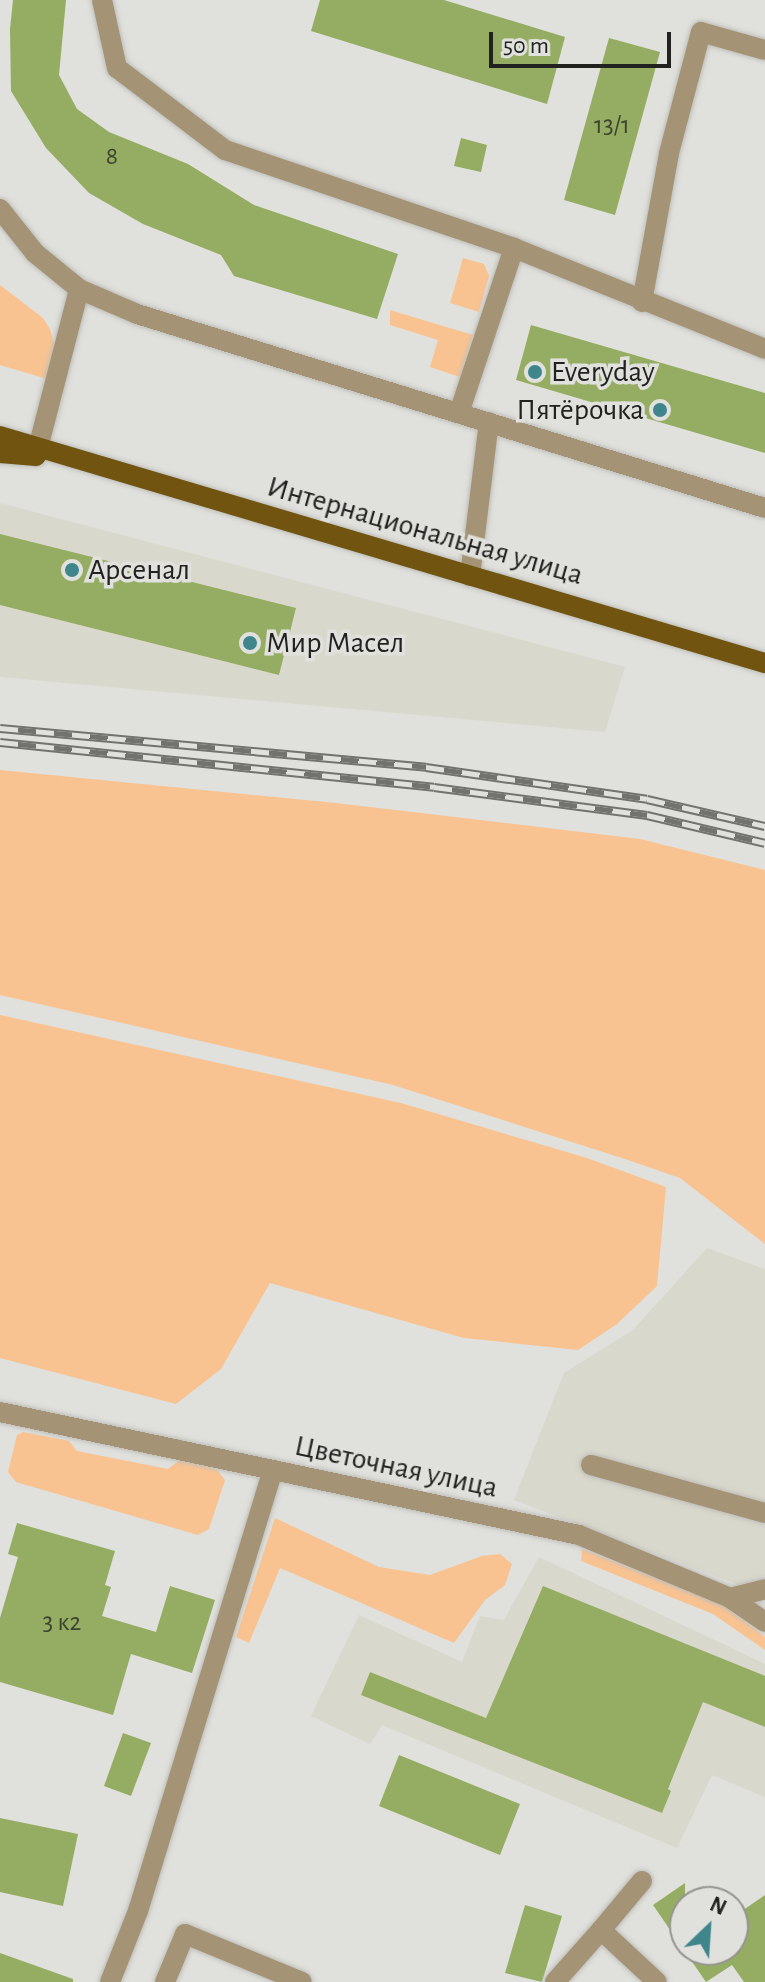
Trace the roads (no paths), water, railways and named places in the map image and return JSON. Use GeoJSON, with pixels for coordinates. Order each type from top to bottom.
{"type":"FeatureCollection","features":[{"type":"Feature","properties":{"kind":"main road","name":"Интернациональная улица"},"geometry":{"type":"LineString","coordinates":[[0,436],[765,663]]}},
{"type":"Feature","properties":{"kind":"main road","name":"Интернациональная улица"},"geometry":{"type":"LineString","coordinates":[[0,453],[67,458]]}},
{"type":"Feature","properties":{"kind":"street"},"geometry":{"type":"LineString","coordinates":[[102,0],[117,68],[225,150],[514,248],[765,349]]}},
{"type":"Feature","properties":{"kind":"street"},"geometry":{"type":"LineString","coordinates":[[642,302],[669,153],[701,32],[765,50]]}},
{"type":"Feature","properties":{"kind":"street"},"geometry":{"type":"LineString","coordinates":[[0,209],[35,253],[79,289],[137,314],[765,508]]}},
{"type":"Feature","properties":{"kind":"street"},"geometry":{"type":"LineString","coordinates":[[459,413],[514,248]]}},
{"type":"Feature","properties":{"kind":"street"},"geometry":{"type":"LineString","coordinates":[[38,448],[79,289]]}},
{"type":"Feature","properties":{"kind":"street"},"geometry":{"type":"LineString","coordinates":[[470,576],[489,422]]}},
{"type":"Feature","properties":{"kind":"street","name":"Цветочная улица"},"geometry":{"type":"LineString","coordinates":[[0,1412],[579,1535],[730,1598],[765,1622]]}},
{"type":"Feature","properties":{"kind":"street"},"geometry":{"type":"LineString","coordinates":[[591,1465],[765,1513]]}},
{"type":"Feature","properties":{"kind":"street"},"geometry":{"type":"LineString","coordinates":[[110,1982],[138,1911],[272,1472]]}},
{"type":"Feature","properties":{"kind":"street"},"geometry":{"type":"LineString","coordinates":[[730,1598],[765,1589]]}},
{"type":"Feature","properties":{"kind":"street"},"geometry":{"type":"LineString","coordinates":[[555,1982],[642,1881]]}},
{"type":"Feature","properties":{"kind":"street"},"geometry":{"type":"LineString","coordinates":[[601,1930],[657,1982]]}},
{"type":"Feature","properties":{"kind":"street"},"geometry":{"type":"LineString","coordinates":[[165,1982],[185,1934],[302,1982]]}},
{"type":"Feature","properties":{"kind":"railway"},"geometry":{"type":"LineString","coordinates":[[0,728],[426,767],[647,799],[765,826]]}},
{"type":"Feature","properties":{"kind":"railway"},"geometry":{"type":"LineString","coordinates":[[0,742],[434,787],[647,815],[765,843]]}},
{"type":"Feature","properties":{"kind":"place","name":"Everyday"},"geometry":{"type":"Point","coordinates":[535,372]}},
{"type":"Feature","properties":{"kind":"place","name":"Пятёрочка"},"geometry":{"type":"Point","coordinates":[660,410]}},
{"type":"Feature","properties":{"kind":"place","name":"Арсенал"},"geometry":{"type":"Point","coordinates":[72,570]}},
{"type":"Feature","properties":{"kind":"place","name":"Мир Масел"},"geometry":{"type":"Point","coordinates":[250,643]}}]}
